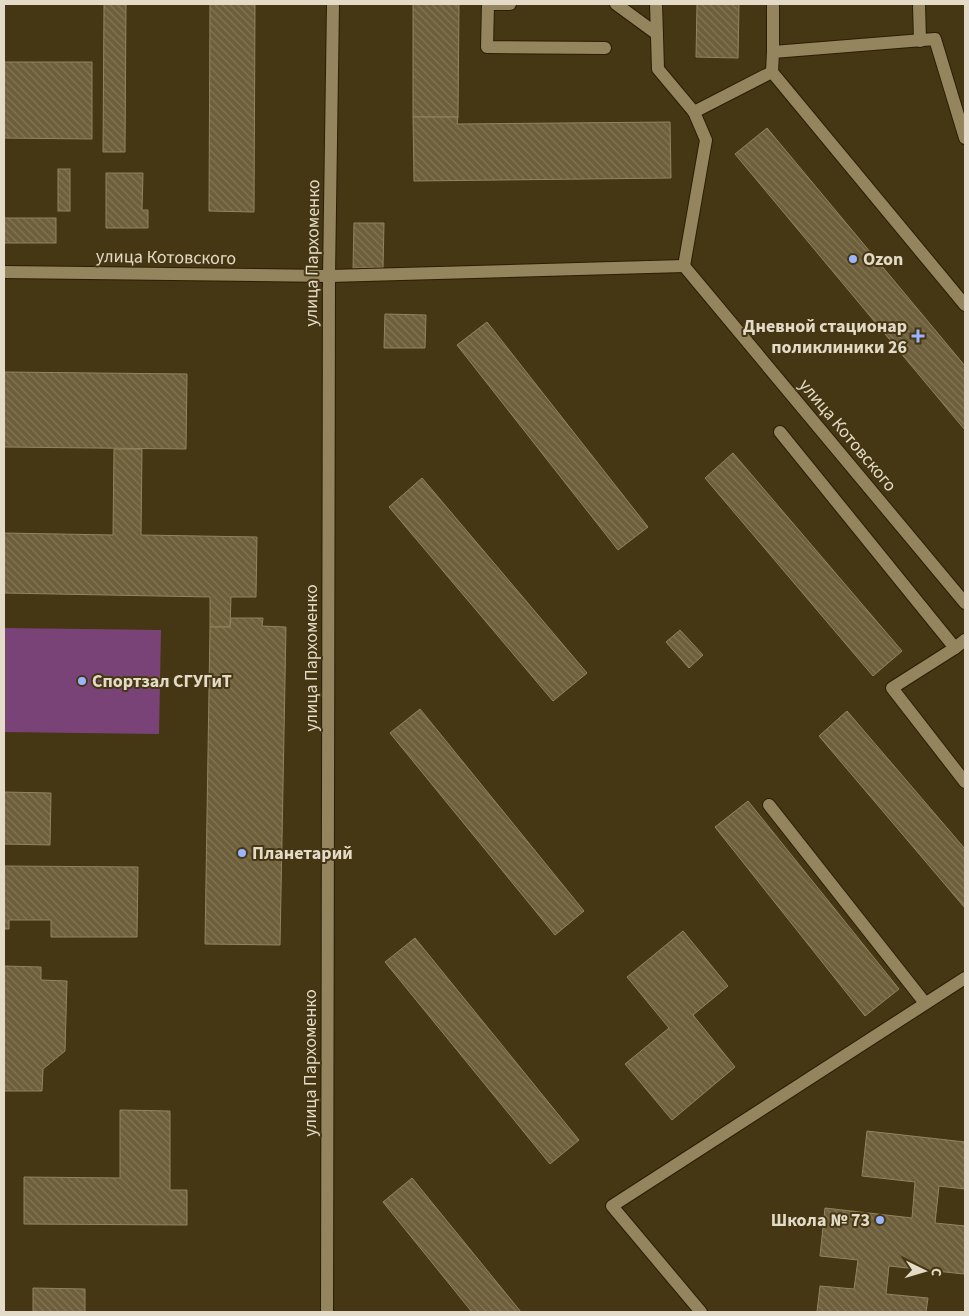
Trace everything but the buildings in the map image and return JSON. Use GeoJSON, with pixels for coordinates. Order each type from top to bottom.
{"type":"FeatureCollection","features":[{"type":"Feature","properties":{"kind":"street","name":"улица Пархоменко"},"geometry":{"type":"LineString","coordinates":[[327,1312],[328,276],[332,4]]}},
{"type":"Feature","properties":{"kind":"street"},"geometry":{"type":"LineString","coordinates":[[510,4],[488,4],[487,47],[605,48]]}},
{"type":"Feature","properties":{"kind":"street"},"geometry":{"type":"LineString","coordinates":[[616,4],[657,34]]}},
{"type":"Feature","properties":{"kind":"street"},"geometry":{"type":"LineString","coordinates":[[656,4],[658,69],[694,112],[706,140],[684,266]]}},
{"type":"Feature","properties":{"kind":"street"},"geometry":{"type":"LineString","coordinates":[[773,4],[772,72],[965,305]]}},
{"type":"Feature","properties":{"kind":"street"},"geometry":{"type":"LineString","coordinates":[[919,4],[920,41]]}},
{"type":"Feature","properties":{"kind":"street"},"geometry":{"type":"LineString","coordinates":[[773,52],[935,40],[965,138]]}},
{"type":"Feature","properties":{"kind":"street"},"geometry":{"type":"LineString","coordinates":[[694,112],[772,72]]}},
{"type":"Feature","properties":{"kind":"street","name":"улица Котовского"},"geometry":{"type":"LineString","coordinates":[[4,272],[328,276],[684,266],[965,603]]}},
{"type":"Feature","properties":{"kind":"street"},"geometry":{"type":"LineString","coordinates":[[780,432],[960,644],[892,688],[965,782]]}},
{"type":"Feature","properties":{"kind":"street"},"geometry":{"type":"LineString","coordinates":[[769,805],[925,1003]]}},
{"type":"Feature","properties":{"kind":"street"},"geometry":{"type":"LineString","coordinates":[[701,1312],[612,1206],[965,978]]}},
{"type":"Feature","properties":{"kind":"shaded area","name":"Спортзал СГУГиТ"},"geometry":{"type":"Polygon","coordinates":[[[4,628],[161,630],[159,734],[4,732],[4,628]]]}},
{"type":"Feature","properties":{"kind":"place","name":"Ozon"},"geometry":{"type":"Point","coordinates":[853,259]}},
{"type":"Feature","properties":{"kind":"place","name":"Дневной стационар поликлиники 26"},"geometry":{"type":"Point","coordinates":[918,336]}},
{"type":"Feature","properties":{"kind":"place","name":"Спортзал СГУГиТ"},"geometry":{"type":"Point","coordinates":[82,681]}},
{"type":"Feature","properties":{"kind":"place","name":"Планетарий"},"geometry":{"type":"Point","coordinates":[242,853]}},
{"type":"Feature","properties":{"kind":"place","name":"Школа № 73"},"geometry":{"type":"Point","coordinates":[880,1220]}}]}
